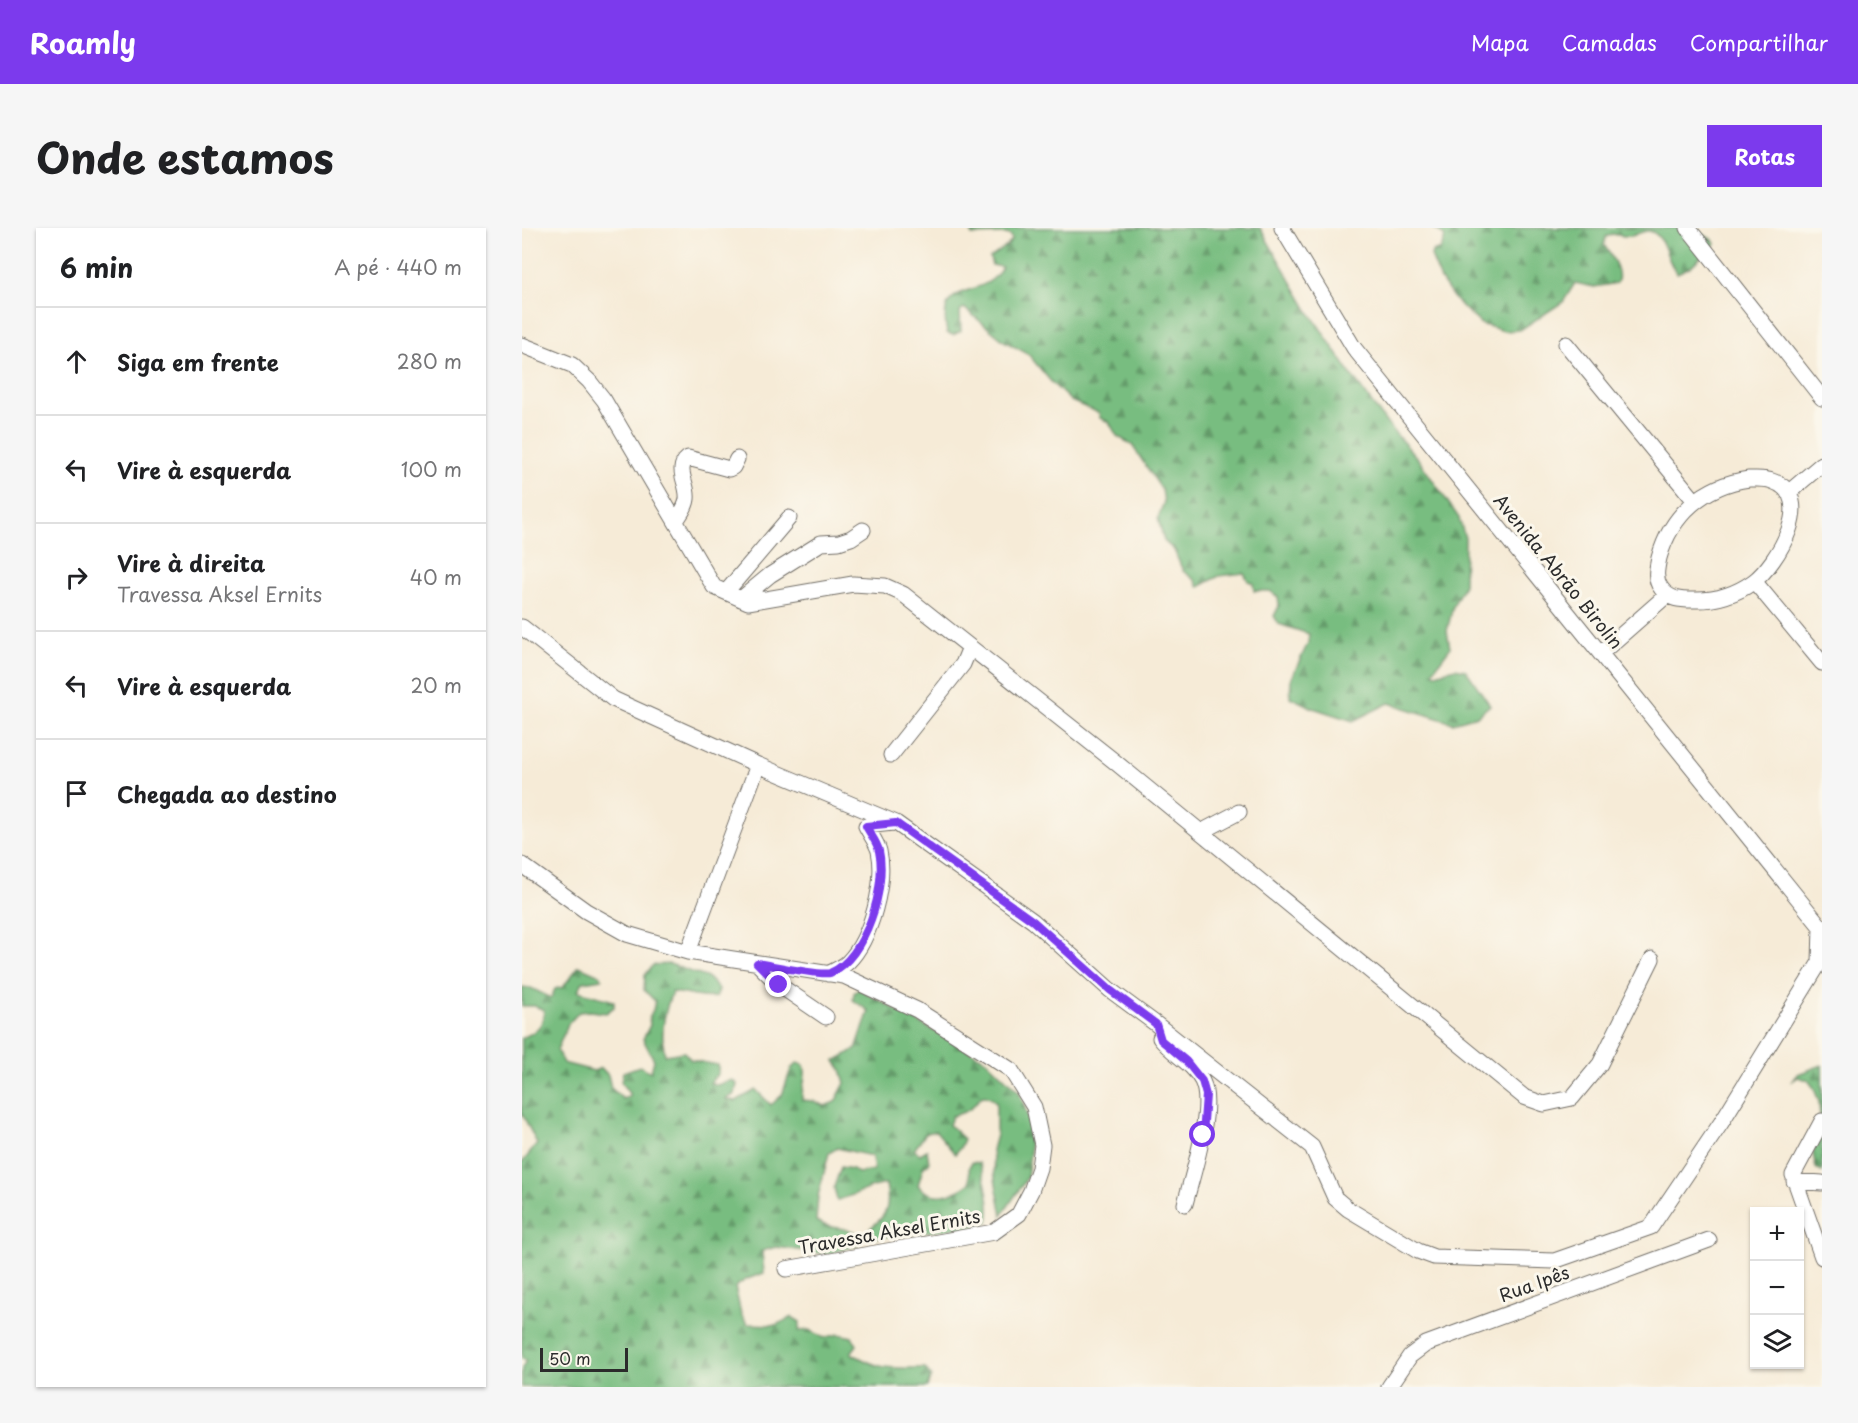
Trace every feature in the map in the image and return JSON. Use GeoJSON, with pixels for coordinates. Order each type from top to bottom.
{"type":"FeatureCollection","features":[{"type":"Feature","properties":{"kind":"street","name":"Avenida Abrão Birolin"},"geometry":{"type":"LineString","coordinates":[[1282,228],[1354,348],[1821,927]]}},
{"type":"Feature","properties":{"kind":"street"},"geometry":{"type":"LineString","coordinates":[[1688,228],[1822,398]]}},
{"type":"Feature","properties":{"kind":"street"},"geometry":{"type":"LineString","coordinates":[[1566,344],[1695,501]]}},
{"type":"Feature","properties":{"kind":"street"},"geometry":{"type":"LineString","coordinates":[[522,345],[572,365],[589,381],[604,400],[714,587],[748,602],[853,584],[885,586],[903,594],[1201,832],[1524,1097],[1544,1104],[1572,1098],[1600,1064],[1652,959]]}},
{"type":"Feature","properties":{"kind":"street"},"geometry":{"type":"LineString","coordinates":[[676,521],[687,498],[681,469],[683,462],[688,458],[697,459],[729,468],[733,467],[737,459]]}},
{"type":"Feature","properties":{"kind":"street"},"geometry":{"type":"LineString","coordinates":[[1788,493],[1822,464]]}},
{"type":"Feature","properties":{"kind":"street"},"geometry":{"type":"LineString","coordinates":[[1749,479],[1774,481],[1788,493],[1793,512],[1785,542],[1772,563],[1754,581],[1734,593],[1710,599],[1680,600],[1667,595],[1659,585],[1656,574],[1661,550],[1678,518],[1695,501],[1715,488],[1749,479]]}},
{"type":"Feature","properties":{"kind":"street"},"geometry":{"type":"LineString","coordinates":[[726,592],[789,518]]}},
{"type":"Feature","properties":{"kind":"street"},"geometry":{"type":"LineString","coordinates":[[741,599],[770,575],[821,543],[839,542],[863,530]]}},
{"type":"Feature","properties":{"kind":"street"},"geometry":{"type":"LineString","coordinates":[[1754,581],[1822,663]]}},
{"type":"Feature","properties":{"kind":"street"},"geometry":{"type":"LineString","coordinates":[[1601,653],[1667,595]]}},
{"type":"Feature","properties":{"kind":"street"},"geometry":{"type":"LineString","coordinates":[[522,627],[613,699],[758,765],[896,823],[1033,921],[1110,990],[1312,1147],[1335,1198],[1418,1251],[1434,1257],[1554,1261],[1651,1227],[1721,1123],[1820,962],[1821,927]]}},
{"type":"Feature","properties":{"kind":"street"},"geometry":{"type":"LineString","coordinates":[[891,755],[963,664],[970,647]]}},
{"type":"Feature","properties":{"kind":"street"},"geometry":{"type":"LineString","coordinates":[[688,952],[758,765]]}},
{"type":"Feature","properties":{"kind":"street"},"geometry":{"type":"LineString","coordinates":[[1201,832],[1239,812]]}},
{"type":"Feature","properties":{"kind":"street"},"geometry":{"type":"LineString","coordinates":[[828,974],[847,963],[868,931],[880,869],[879,849],[866,826],[896,823]]}},
{"type":"Feature","properties":{"kind":"street","name":"Travessa Aksel Ernits"},"geometry":{"type":"LineString","coordinates":[[522,866],[586,911],[627,934],[688,952],[844,976],[917,1010],[1011,1070],[1034,1107],[1042,1145],[1039,1168],[1031,1191],[1019,1214],[994,1232],[786,1269]]}},
{"type":"Feature","properties":{"kind":"street"},"geometry":{"type":"LineString","coordinates":[[757,963],[779,985],[826,1017]]}},
{"type":"Feature","properties":{"kind":"street"},"geometry":{"type":"LineString","coordinates":[[1156,1024],[1161,1040],[1186,1061],[1202,1081],[1206,1095],[1203,1135],[1185,1204]]}},
{"type":"Feature","properties":{"kind":"street"},"geometry":{"type":"LineString","coordinates":[[1822,1120],[1793,1175],[1822,1257]]}},
{"type":"Feature","properties":{"kind":"street"},"geometry":{"type":"LineString","coordinates":[[1794,1181],[1822,1183]]}},
{"type":"Feature","properties":{"kind":"street","name":"Rua Ipês"},"geometry":{"type":"LineString","coordinates":[[1389,1387],[1410,1356],[1426,1344],[1709,1240]]}},
{"type":"Feature","properties":{"kind":"green space"},"geometry":{"type":"Polygon","coordinates":[[[971,228],[1260,228],[1308,310],[1350,373],[1388,425],[1418,459],[1459,518],[1465,538],[1464,585],[1453,606],[1447,631],[1450,648],[1432,672],[1436,674],[1455,668],[1466,670],[1490,705],[1477,716],[1453,723],[1389,703],[1353,721],[1313,708],[1290,697],[1291,679],[1308,643],[1309,634],[1279,624],[1274,616],[1279,606],[1278,597],[1270,591],[1254,591],[1253,583],[1248,581],[1244,573],[1219,576],[1199,587],[1195,580],[1183,571],[1174,550],[1164,541],[1158,518],[1164,502],[1162,490],[1132,445],[1117,436],[1109,422],[1100,418],[1099,413],[1071,401],[1053,384],[1028,354],[1004,341],[964,308],[960,311],[961,331],[953,335],[947,333],[945,315],[948,304],[955,296],[994,278],[1002,267],[992,265],[990,258],[1012,240],[1007,234],[972,235],[971,228]]]}},
{"type":"Feature","properties":{"kind":"green space"},"geometry":{"type":"Polygon","coordinates":[[[1433,228],[1692,228],[1713,240],[1715,244],[1690,267],[1677,273],[1655,233],[1646,231],[1629,236],[1612,234],[1606,237],[1604,245],[1617,268],[1617,283],[1594,287],[1575,283],[1563,302],[1520,330],[1504,331],[1481,324],[1455,300],[1441,280],[1431,256],[1432,252],[1441,249],[1445,237],[1433,228]]]}},
{"type":"Feature","properties":{"kind":"green space"},"geometry":{"type":"Polygon","coordinates":[[[670,964],[708,978],[719,990],[716,997],[710,998],[672,992],[664,1023],[665,1055],[684,1052],[691,1060],[718,1065],[718,1073],[710,1083],[717,1085],[732,1080],[737,1084],[735,1094],[726,1099],[736,1101],[756,1090],[771,1105],[782,1095],[791,1069],[797,1063],[804,1065],[805,1069],[802,1100],[813,1101],[825,1106],[835,1102],[845,1083],[841,1069],[835,1061],[856,1049],[869,1011],[853,1000],[854,993],[859,989],[986,1060],[1019,1092],[1028,1117],[1030,1153],[1027,1178],[1002,1215],[992,1150],[996,1135],[996,1102],[983,1096],[969,1109],[952,1116],[949,1125],[964,1139],[955,1154],[936,1131],[926,1133],[914,1150],[920,1154],[927,1150],[929,1163],[923,1168],[918,1185],[930,1194],[943,1195],[964,1187],[970,1183],[969,1167],[972,1162],[979,1163],[987,1192],[988,1222],[971,1227],[875,1238],[869,1229],[884,1215],[886,1210],[888,1199],[886,1184],[837,1200],[834,1187],[841,1167],[853,1169],[858,1173],[874,1170],[872,1156],[837,1148],[829,1153],[818,1196],[816,1221],[826,1226],[855,1232],[859,1245],[828,1254],[776,1247],[762,1251],[764,1273],[747,1279],[735,1287],[741,1314],[747,1324],[776,1325],[792,1317],[800,1322],[799,1331],[810,1330],[824,1338],[839,1334],[852,1337],[857,1345],[851,1353],[871,1363],[894,1368],[925,1368],[931,1376],[927,1387],[522,1387],[522,1369],[526,1360],[522,1359],[522,1163],[537,1144],[522,1113],[522,1038],[538,1028],[543,1020],[544,1010],[535,1006],[522,1006],[522,987],[531,988],[551,998],[555,989],[563,987],[579,966],[600,975],[602,979],[583,982],[578,991],[614,1001],[614,1007],[606,1013],[579,1012],[568,1024],[557,1050],[563,1063],[594,1071],[601,1068],[608,1075],[611,1088],[623,1099],[630,1095],[621,1082],[623,1072],[640,1066],[651,1072],[654,1060],[643,1039],[650,1025],[649,1018],[655,1001],[644,990],[645,975],[653,965],[670,964]]]}},
{"type":"Feature","properties":{"kind":"green space"},"geometry":{"type":"Polygon","coordinates":[[[1822,1065],[1822,1172],[1816,1168],[1813,1154],[1820,1119],[1819,1102],[1808,1080],[1798,1077],[1791,1082],[1798,1074],[1822,1065]]]}},
{"type":"Feature","properties":{"kind":"route"},"geometry":{"type":"LineString","coordinates":[[779,985],[757,963],[828,974],[847,963],[855,952],[868,931],[880,869],[879,849],[866,826],[896,823],[1033,921],[1110,990],[1156,1024],[1161,1040],[1186,1061],[1202,1081],[1206,1095],[1203,1135]]}}]}
